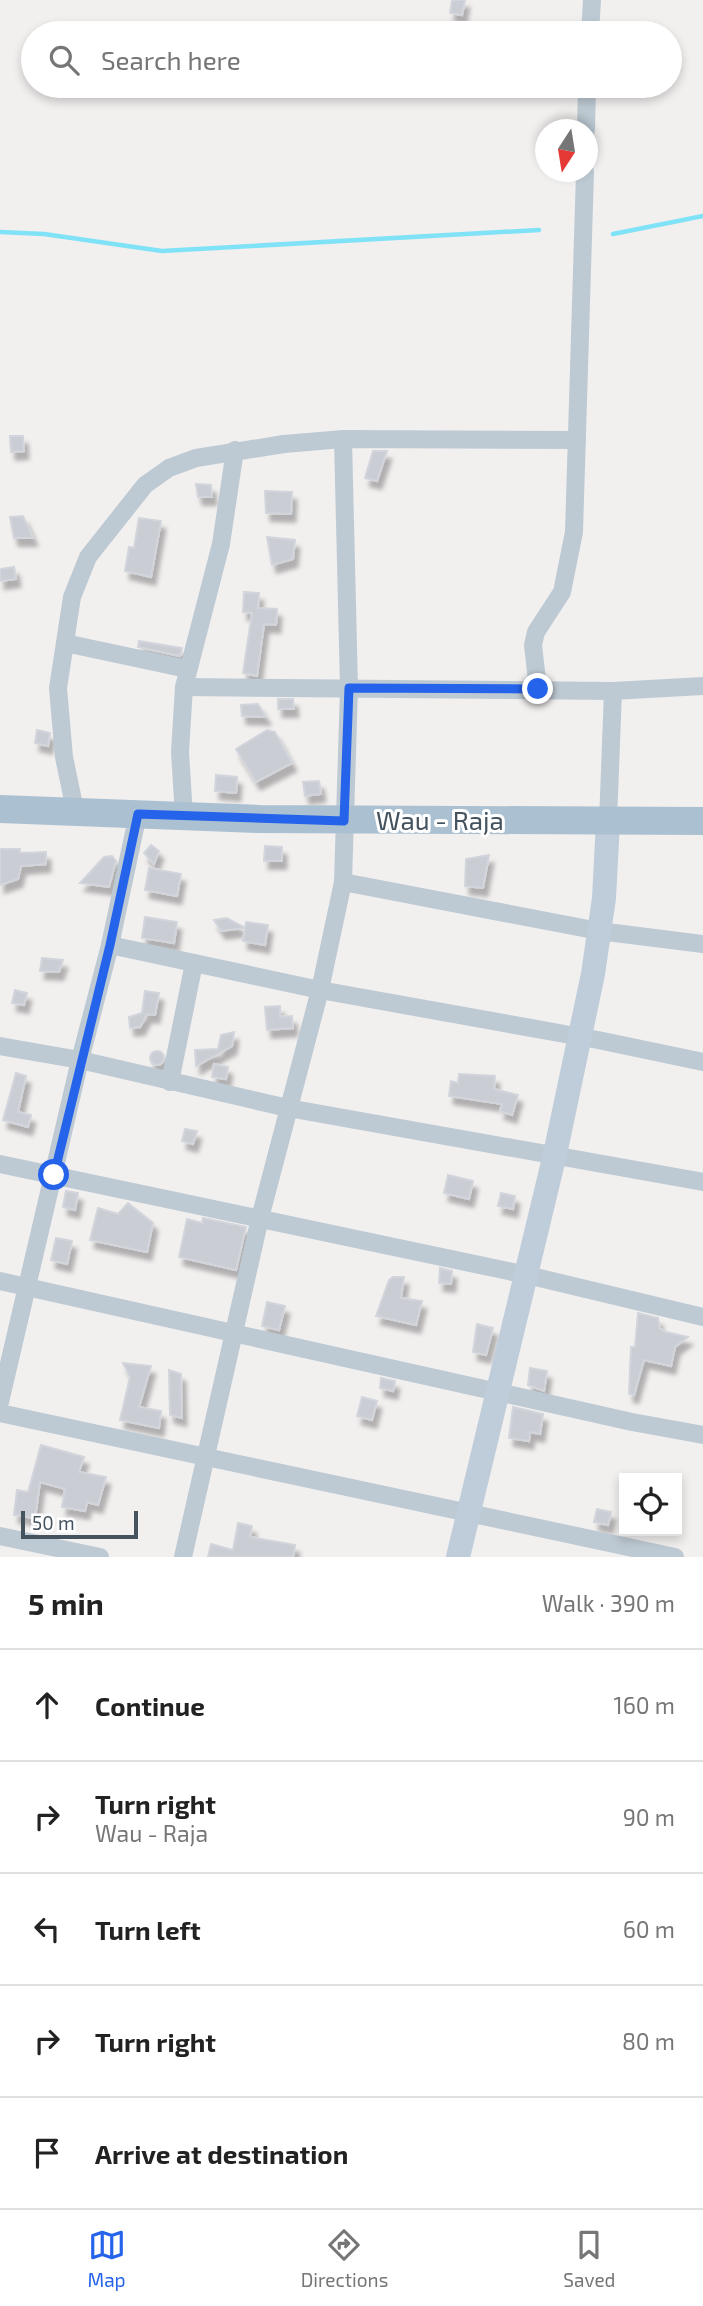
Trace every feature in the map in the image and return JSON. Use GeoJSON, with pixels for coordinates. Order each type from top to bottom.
{"type":"FeatureCollection","features":[{"type":"Feature","properties":{"kind":"main road","name":"Wau - Raja"},"geometry":{"type":"LineString","coordinates":[[0,809],[344,821],[703,821]]}},
{"type":"Feature","properties":{"kind":"street"},"geometry":{"type":"LineString","coordinates":[[591,21],[592,0]]}},
{"type":"Feature","properties":{"kind":"street"},"geometry":{"type":"LineString","coordinates":[[586,119],[587,98]]}},
{"type":"Feature","properties":{"kind":"street"},"geometry":{"type":"LineString","coordinates":[[538,689],[533,645],[536,632],[562,592],[573,532],[585,182]]}},
{"type":"Feature","properties":{"kind":"street"},"geometry":{"type":"LineString","coordinates":[[75,810],[64,757],[58,688],[72,597],[88,557],[145,485],[169,468],[235,450],[343,439],[576,440]]}},
{"type":"Feature","properties":{"kind":"street"},"geometry":{"type":"LineString","coordinates":[[183,1557],[260,1218],[320,990],[342,882],[349,688],[343,439]]}},
{"type":"Feature","properties":{"kind":"street"},"geometry":{"type":"LineString","coordinates":[[184,816],[180,752],[186,678],[221,544],[235,450]]}},
{"type":"Feature","properties":{"kind":"street"},"geometry":{"type":"LineString","coordinates":[[65,643],[186,678],[349,688],[613,691],[703,686]]}},
{"type":"Feature","properties":{"kind":"street"},"geometry":{"type":"LineString","coordinates":[[458,1557],[527,1275],[593,974],[618,822],[613,691]]}},
{"type":"Feature","properties":{"kind":"street"},"geometry":{"type":"LineString","coordinates":[[0,1402],[80,1060],[110,945],[138,814]]}},
{"type":"Feature","properties":{"kind":"street"},"geometry":{"type":"LineString","coordinates":[[342,882],[599,931],[703,944]]}},
{"type":"Feature","properties":{"kind":"street"},"geometry":{"type":"LineString","coordinates":[[110,945],[320,990],[703,1062]]}},
{"type":"Feature","properties":{"kind":"street"},"geometry":{"type":"LineString","coordinates":[[170,1082],[194,963]]}},
{"type":"Feature","properties":{"kind":"street"},"geometry":{"type":"LineString","coordinates":[[0,1046],[80,1060],[288,1108],[703,1182]]}},
{"type":"Feature","properties":{"kind":"street"},"geometry":{"type":"LineString","coordinates":[[0,1164],[527,1275],[703,1317]]}},
{"type":"Feature","properties":{"kind":"street"},"geometry":{"type":"LineString","coordinates":[[0,1281],[703,1435]]}},
{"type":"Feature","properties":{"kind":"street"},"geometry":{"type":"LineString","coordinates":[[0,1413],[675,1557]]}},
{"type":"Feature","properties":{"kind":"street"},"geometry":{"type":"LineString","coordinates":[[0,1536],[100,1557]]}},
{"type":"Feature","properties":{"kind":"building"},"geometry":{"type":"Polygon","coordinates":[[[452,0],[465,0],[462,15],[450,13],[452,0]]]}},
{"type":"Feature","properties":{"kind":"building"},"geometry":{"type":"Polygon","coordinates":[[[10,436],[23,436],[24,451],[11,452],[10,436]]]}},
{"type":"Feature","properties":{"kind":"building"},"geometry":{"type":"Polygon","coordinates":[[[373,451],[387,451],[377,481],[365,478],[373,451]]]}},
{"type":"Feature","properties":{"kind":"building"},"geometry":{"type":"Polygon","coordinates":[[[196,484],[211,485],[212,497],[198,497],[196,484]]]}},
{"type":"Feature","properties":{"kind":"building"},"geometry":{"type":"Polygon","coordinates":[[[265,491],[292,492],[291,514],[266,513],[265,491]]]}},
{"type":"Feature","properties":{"kind":"building"},"geometry":{"type":"Polygon","coordinates":[[[23,516],[33,538],[14,538],[10,517],[23,516]]]}},
{"type":"Feature","properties":{"kind":"building"},"geometry":{"type":"Polygon","coordinates":[[[139,518],[161,521],[151,577],[125,571],[129,547],[134,548],[139,518]]]}},
{"type":"Feature","properties":{"kind":"building"},"geometry":{"type":"Polygon","coordinates":[[[267,537],[295,540],[293,559],[272,565],[267,537]]]}},
{"type":"Feature","properties":{"kind":"building"},"geometry":{"type":"Polygon","coordinates":[[[14,567],[16,579],[0,581],[0,569],[14,567]]]}},
{"type":"Feature","properties":{"kind":"building"},"geometry":{"type":"Polygon","coordinates":[[[244,592],[259,593],[258,608],[277,609],[276,625],[264,624],[257,676],[243,673],[252,613],[243,612],[244,592]]]}},
{"type":"Feature","properties":{"kind":"building"},"geometry":{"type":"Polygon","coordinates":[[[139,641],[182,648],[180,656],[138,647],[139,641]]]}},
{"type":"Feature","properties":{"kind":"building"},"geometry":{"type":"Polygon","coordinates":[[[278,699],[293,699],[294,709],[278,709],[278,699]]]}},
{"type":"Feature","properties":{"kind":"building"},"geometry":{"type":"Polygon","coordinates":[[[258,704],[266,717],[242,716],[241,705],[258,704]]]}},
{"type":"Feature","properties":{"kind":"building"},"geometry":{"type":"Polygon","coordinates":[[[37,730],[50,733],[48,746],[35,743],[37,730]]]}},
{"type":"Feature","properties":{"kind":"building"},"geometry":{"type":"Polygon","coordinates":[[[267,730],[275,732],[292,763],[256,782],[236,749],[267,730]]]}},
{"type":"Feature","properties":{"kind":"building"},"geometry":{"type":"Polygon","coordinates":[[[216,775],[237,777],[236,793],[215,791],[216,775]]]}},
{"type":"Feature","properties":{"kind":"building"},"geometry":{"type":"Polygon","coordinates":[[[319,781],[321,794],[305,796],[303,782],[319,781]]]}},
{"type":"Feature","properties":{"kind":"building"},"geometry":{"type":"Polygon","coordinates":[[[151,845],[159,851],[154,864],[144,853],[151,845]]]}},
{"type":"Feature","properties":{"kind":"building"},"geometry":{"type":"Polygon","coordinates":[[[265,846],[282,847],[282,861],[264,861],[265,846]]]}},
{"type":"Feature","properties":{"kind":"building"},"geometry":{"type":"Polygon","coordinates":[[[0,849],[20,849],[20,853],[46,852],[46,864],[21,866],[18,879],[0,885],[0,849]]]}},
{"type":"Feature","properties":{"kind":"building"},"geometry":{"type":"Polygon","coordinates":[[[489,855],[483,888],[465,886],[466,859],[489,855]]]}},
{"type":"Feature","properties":{"kind":"building"},"geometry":{"type":"Polygon","coordinates":[[[112,856],[116,861],[109,887],[80,883],[104,857],[112,856]]]}},
{"type":"Feature","properties":{"kind":"building"},"geometry":{"type":"Polygon","coordinates":[[[149,868],[181,874],[177,896],[145,890],[149,868]]]}},
{"type":"Feature","properties":{"kind":"building"},"geometry":{"type":"Polygon","coordinates":[[[145,917],[177,922],[174,943],[142,938],[145,917]]]}},
{"type":"Feature","properties":{"kind":"building"},"geometry":{"type":"Polygon","coordinates":[[[227,918],[245,928],[221,931],[214,920],[227,918]]]}},
{"type":"Feature","properties":{"kind":"building"},"geometry":{"type":"Polygon","coordinates":[[[246,922],[268,925],[265,945],[243,941],[246,922]]]}},
{"type":"Feature","properties":{"kind":"building"},"geometry":{"type":"Polygon","coordinates":[[[42,958],[63,960],[59,972],[40,971],[42,958]]]}},
{"type":"Feature","properties":{"kind":"building"},"geometry":{"type":"Polygon","coordinates":[[[15,990],[27,993],[24,1005],[12,1003],[15,990]]]}},
{"type":"Feature","properties":{"kind":"building"},"geometry":{"type":"Polygon","coordinates":[[[145,991],[159,993],[155,1015],[147,1014],[140,1027],[130,1028],[129,1017],[142,1013],[145,991]]]}},
{"type":"Feature","properties":{"kind":"building"},"geometry":{"type":"Polygon","coordinates":[[[280,1006],[280,1017],[292,1016],[293,1028],[267,1030],[265,1007],[280,1006]]]}},
{"type":"Feature","properties":{"kind":"building"},"geometry":{"type":"Polygon","coordinates":[[[234,1032],[232,1046],[196,1066],[195,1050],[218,1049],[221,1035],[234,1032]]]}},
{"type":"Feature","properties":{"kind":"building"},"geometry":{"type":"Polygon","coordinates":[[[154,1051],[160,1051],[164,1058],[160,1065],[154,1065],[150,1061],[150,1055],[154,1051]]]}},
{"type":"Feature","properties":{"kind":"building"},"geometry":{"type":"Polygon","coordinates":[[[214,1064],[228,1067],[226,1079],[212,1077],[214,1064]]]}},
{"type":"Feature","properties":{"kind":"building"},"geometry":{"type":"Polygon","coordinates":[[[16,1073],[26,1076],[18,1112],[31,1115],[28,1127],[3,1120],[16,1073]]]}},
{"type":"Feature","properties":{"kind":"building"},"geometry":{"type":"Polygon","coordinates":[[[459,1074],[495,1076],[494,1089],[518,1095],[512,1115],[500,1111],[502,1104],[449,1096],[451,1081],[458,1083],[459,1074]]]}},
{"type":"Feature","properties":{"kind":"building"},"geometry":{"type":"Polygon","coordinates":[[[185,1129],[197,1131],[193,1144],[182,1141],[185,1129]]]}},
{"type":"Feature","properties":{"kind":"building"},"geometry":{"type":"Polygon","coordinates":[[[448,1175],[473,1181],[469,1199],[444,1193],[448,1175]]]}},
{"type":"Feature","properties":{"kind":"building"},"geometry":{"type":"Polygon","coordinates":[[[66,1191],[78,1193],[75,1210],[63,1207],[66,1191]]]}},
{"type":"Feature","properties":{"kind":"building"},"geometry":{"type":"Polygon","coordinates":[[[501,1193],[515,1196],[513,1209],[498,1206],[501,1193]]]}},
{"type":"Feature","properties":{"kind":"building"},"geometry":{"type":"Polygon","coordinates":[[[128,1203],[153,1223],[147,1252],[90,1240],[98,1208],[118,1214],[128,1203]]]}},
{"type":"Feature","properties":{"kind":"building"},"geometry":{"type":"Polygon","coordinates":[[[203,1218],[246,1227],[236,1270],[179,1257],[187,1219],[202,1223],[203,1218]]]}},
{"type":"Feature","properties":{"kind":"building"},"geometry":{"type":"Polygon","coordinates":[[[56,1238],[72,1241],[67,1264],[51,1260],[56,1238]]]}},
{"type":"Feature","properties":{"kind":"building"},"geometry":{"type":"Polygon","coordinates":[[[440,1268],[452,1271],[451,1284],[439,1283],[440,1268]]]}},
{"type":"Feature","properties":{"kind":"building"},"geometry":{"type":"Polygon","coordinates":[[[393,1277],[404,1277],[401,1298],[422,1301],[416,1325],[376,1316],[389,1280],[393,1277]]]}},
{"type":"Feature","properties":{"kind":"building"},"geometry":{"type":"Polygon","coordinates":[[[267,1302],[285,1306],[279,1330],[262,1326],[267,1302]]]}},
{"type":"Feature","properties":{"kind":"building"},"geometry":{"type":"Polygon","coordinates":[[[638,1313],[658,1318],[660,1329],[666,1332],[688,1337],[675,1347],[671,1366],[644,1360],[634,1395],[629,1394],[631,1347],[635,1347],[638,1313]]]}},
{"type":"Feature","properties":{"kind":"building"},"geometry":{"type":"Polygon","coordinates":[[[477,1324],[493,1328],[486,1355],[473,1352],[477,1324]]]}},
{"type":"Feature","properties":{"kind":"building"},"geometry":{"type":"Polygon","coordinates":[[[123,1363],[151,1366],[139,1407],[161,1411],[159,1428],[120,1420],[130,1377],[123,1363]]]}},
{"type":"Feature","properties":{"kind":"building"},"geometry":{"type":"Polygon","coordinates":[[[530,1368],[547,1371],[544,1391],[528,1385],[530,1368]]]}},
{"type":"Feature","properties":{"kind":"building"},"geometry":{"type":"Polygon","coordinates":[[[169,1370],[181,1374],[182,1418],[170,1415],[169,1370]]]}},
{"type":"Feature","properties":{"kind":"building"},"geometry":{"type":"Polygon","coordinates":[[[381,1378],[395,1381],[393,1391],[380,1388],[381,1378]]]}},
{"type":"Feature","properties":{"kind":"building"},"geometry":{"type":"Polygon","coordinates":[[[362,1397],[377,1401],[372,1420],[357,1416],[362,1397]]]}},
{"type":"Feature","properties":{"kind":"building"},"geometry":{"type":"Polygon","coordinates":[[[513,1407],[543,1414],[540,1434],[530,1432],[529,1441],[509,1438],[513,1407]]]}},
{"type":"Feature","properties":{"kind":"building"},"geometry":{"type":"Polygon","coordinates":[[[41,1445],[84,1457],[79,1472],[106,1477],[98,1505],[87,1502],[85,1511],[62,1507],[65,1489],[40,1482],[35,1518],[14,1515],[17,1490],[28,1492],[41,1445]]]}},
{"type":"Feature","properties":{"kind":"building"},"geometry":{"type":"Polygon","coordinates":[[[597,1509],[611,1512],[608,1525],[594,1522],[597,1509]]]}},
{"type":"Feature","properties":{"kind":"building"},"geometry":{"type":"Polygon","coordinates":[[[238,1523],[252,1526],[250,1537],[295,1545],[293,1557],[208,1557],[211,1544],[233,1550],[238,1523]]]}},
{"type":"Feature","properties":{"kind":"waterway"},"geometry":{"type":"LineString","coordinates":[[613,234],[703,216]]}},
{"type":"Feature","properties":{"kind":"waterway"},"geometry":{"type":"LineString","coordinates":[[0,232],[44,234],[162,251],[539,230]]}},
{"type":"Feature","properties":{"kind":"route"},"geometry":{"type":"LineString","coordinates":[[54,1175],[110,945],[138,814],[344,821],[349,688],[370,686],[538,689]]}}]}
